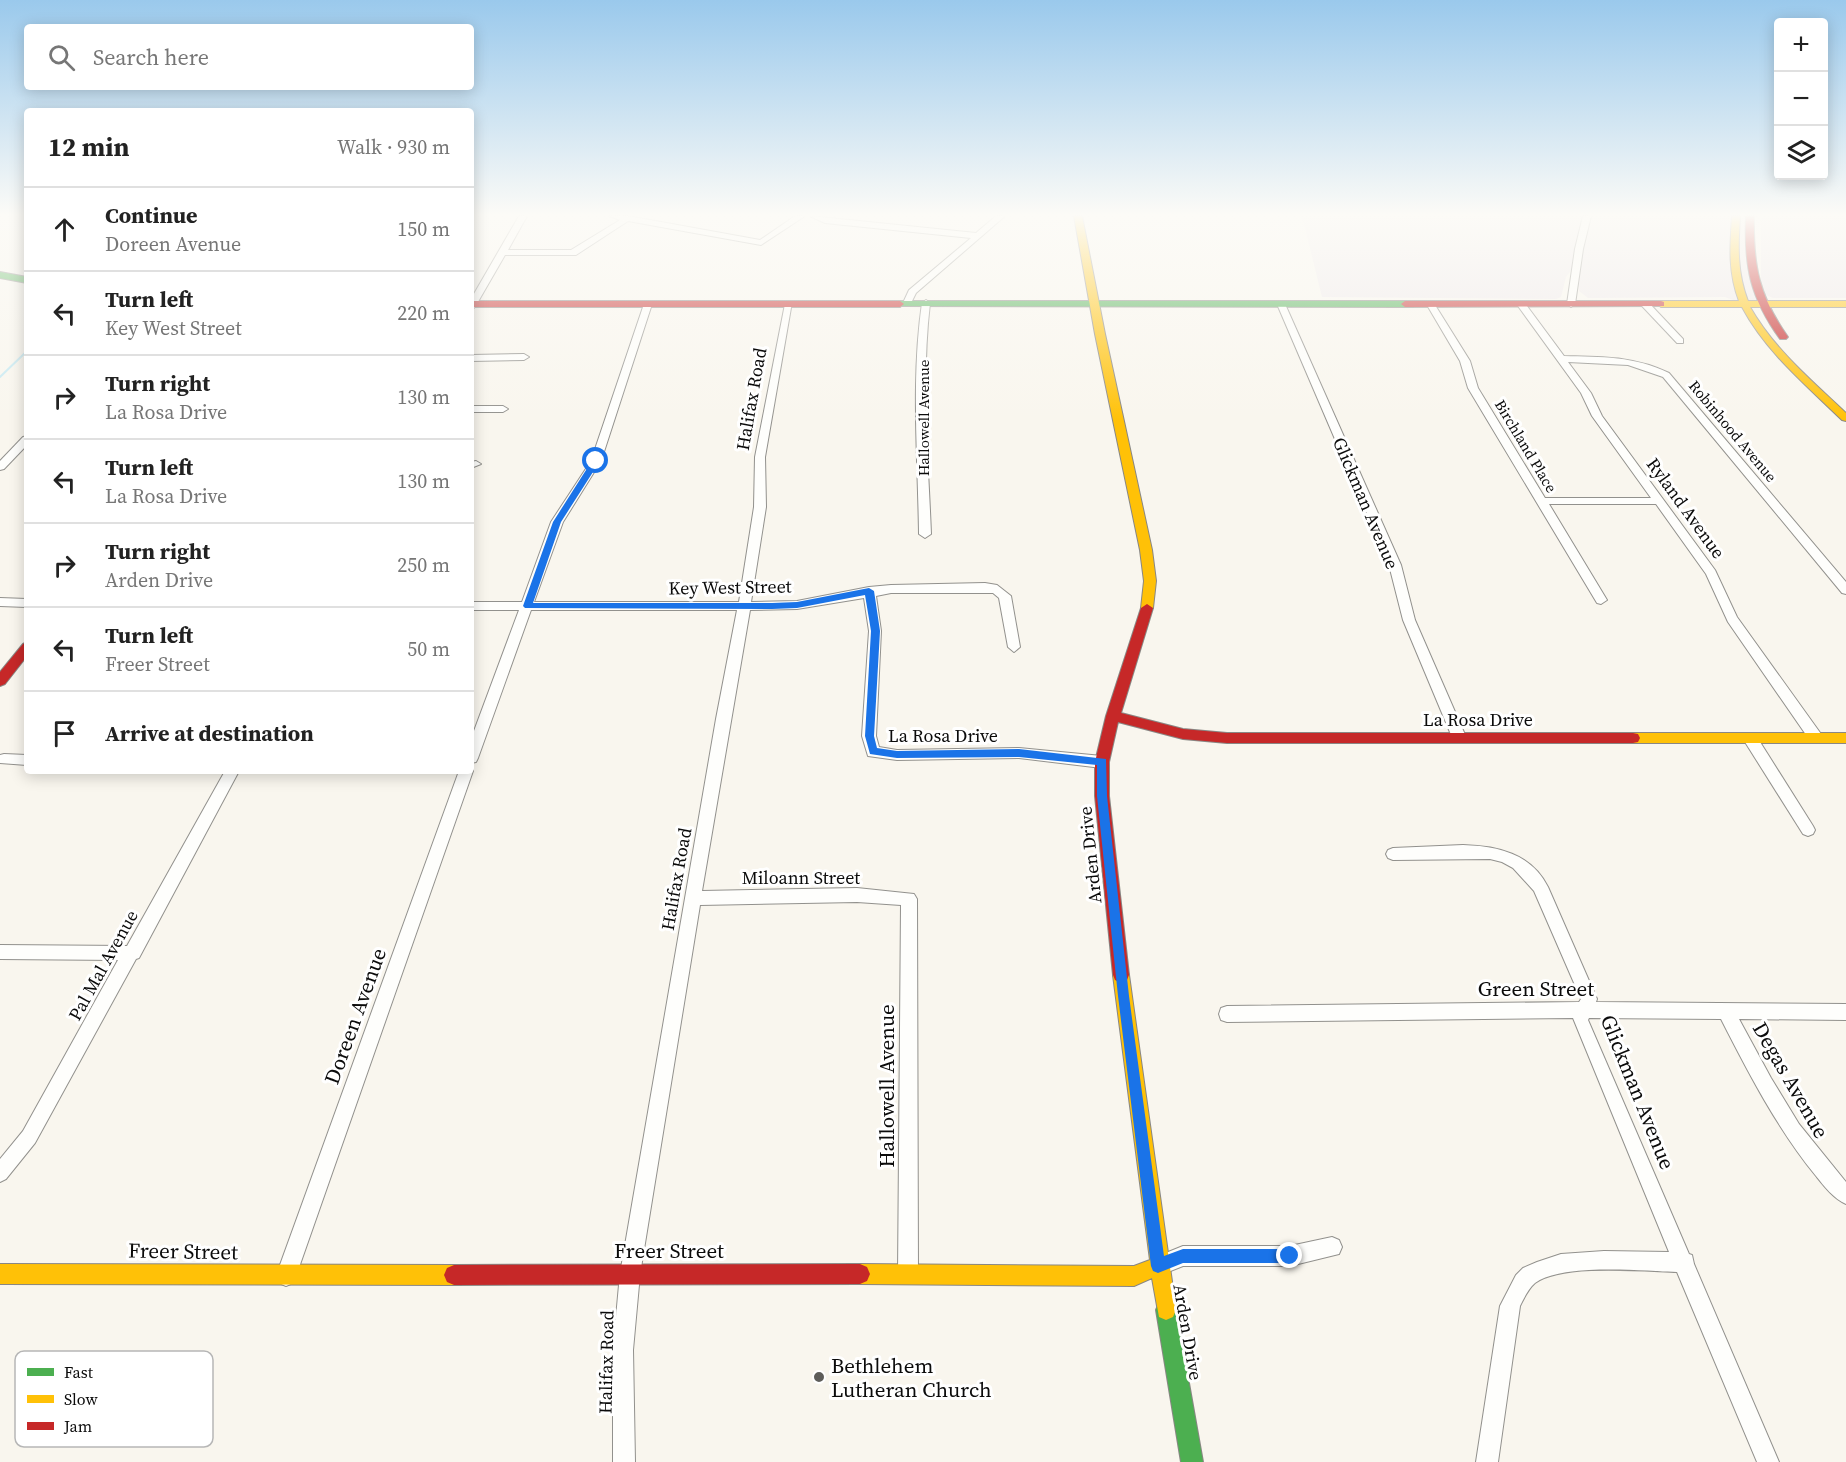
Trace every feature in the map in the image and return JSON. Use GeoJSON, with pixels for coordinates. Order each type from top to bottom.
{"type":"FeatureCollection","features":[{"type":"Feature","properties":{"kind":"main road","name":"Arden Drive"},"geometry":{"type":"LineString","coordinates":[[1092,284],[1100,334],[1146,550],[1150,581],[1148,606],[1113,716],[1102,762],[1102,796],[1122,984],[1158,1266],[1192,1462]]}},
{"type":"Feature","properties":{"kind":"main road"},"geometry":{"type":"LineString","coordinates":[[1737,284],[1744,304],[1765,334],[1846,418]]}},
{"type":"Feature","properties":{"kind":"main road"},"geometry":{"type":"LineString","coordinates":[[1753,284],[1760,304],[1781,335],[1846,402]]}},
{"type":"Feature","properties":{"kind":"main road"},"geometry":{"type":"LineString","coordinates":[[474,305],[1846,304]]}},
{"type":"Feature","properties":{"kind":"main road"},"geometry":{"type":"LineString","coordinates":[[0,681],[24,651]]}},
{"type":"Feature","properties":{"kind":"main road","name":"La Rosa Drive"},"geometry":{"type":"LineString","coordinates":[[1113,716],[1198,737],[1846,738]]}},
{"type":"Feature","properties":{"kind":"main road","name":"Freer Street"},"geometry":{"type":"LineString","coordinates":[[0,1274],[1134,1276],[1158,1266]]}},
{"type":"Feature","properties":{"kind":"street"},"geometry":{"type":"LineString","coordinates":[[474,301],[484,284]]}},
{"type":"Feature","properties":{"kind":"street"},"geometry":{"type":"LineString","coordinates":[[907,303],[912,292],[921,284]]}},
{"type":"Feature","properties":{"kind":"street"},"geometry":{"type":"LineString","coordinates":[[1570,304],[1573,284]]}},
{"type":"Feature","properties":{"kind":"street","name":"Hallowell Avenue"},"geometry":{"type":"LineString","coordinates":[[925,534],[922,419],[923,326],[926,303]]}},
{"type":"Feature","properties":{"kind":"street"},"geometry":{"type":"LineString","coordinates":[[474,750],[557,522],[596,461],[648,304]]}},
{"type":"Feature","properties":{"kind":"street","name":"Halifax Road"},"geometry":{"type":"LineString","coordinates":[[624,1462],[623,1350],[630,1274],[656,1107],[723,719],[745,607],[758,527],[760,458],[789,304]]}},
{"type":"Feature","properties":{"kind":"street","name":"Glickman Avenue"},"geometry":{"type":"LineString","coordinates":[[1281,304],[1392,560],[1409,620],[1459,737]]}},
{"type":"Feature","properties":{"kind":"street","name":"Ryland Avenue"},"geometry":{"type":"LineString","coordinates":[[1521,304],[1586,393],[1597,416],[1711,573],[1732,619],[1816,738]]}},
{"type":"Feature","properties":{"kind":"street"},"geometry":{"type":"LineString","coordinates":[[1645,304],[1680,342]]}},
{"type":"Feature","properties":{"kind":"street","name":"Birchland Place"},"geometry":{"type":"LineString","coordinates":[[1431,305],[1465,361],[1473,388],[1601,600]]}},
{"type":"Feature","properties":{"kind":"street"},"geometry":{"type":"LineString","coordinates":[[474,357],[524,357]]}},
{"type":"Feature","properties":{"kind":"street","name":"Robinhood Avenue"},"geometry":{"type":"LineString","coordinates":[[1561,359],[1623,360],[1640,363],[1666,375],[1846,590]]}},
{"type":"Feature","properties":{"kind":"street"},"geometry":{"type":"LineString","coordinates":[[474,409],[503,409]]}},
{"type":"Feature","properties":{"kind":"street"},"geometry":{"type":"LineString","coordinates":[[0,467],[24,442]]}},
{"type":"Feature","properties":{"kind":"street"},"geometry":{"type":"LineString","coordinates":[[1541,501],[1659,501]]}},
{"type":"Feature","properties":{"kind":"street","name":"Key West Street"},"geometry":{"type":"LineString","coordinates":[[474,606],[745,607],[797,605],[891,588],[996,589],[1005,596],[1008,605],[1014,647]]}},
{"type":"Feature","properties":{"kind":"street","name":"La Rosa Drive"},"geometry":{"type":"LineString","coordinates":[[869,591],[875,631],[869,736],[873,752],[897,754],[1019,753],[1102,762]]}},
{"type":"Feature","properties":{"kind":"street"},"geometry":{"type":"LineString","coordinates":[[0,602],[24,603]]}},
{"type":"Feature","properties":{"kind":"street"},"geometry":{"type":"LineString","coordinates":[[1750,738],[1808,830]]}},
{"type":"Feature","properties":{"kind":"street"},"geometry":{"type":"LineString","coordinates":[[4,759],[24,760]]}},
{"type":"Feature","properties":{"kind":"street","name":"Pal Mal Avenue"},"geometry":{"type":"LineString","coordinates":[[0,1173],[29,1137],[230,774]]}},
{"type":"Feature","properties":{"kind":"street","name":"Doreen Avenue"},"geometry":{"type":"LineString","coordinates":[[286,1276],[465,774]]}},
{"type":"Feature","properties":{"kind":"street","name":"Glickman Avenue"},"geometry":{"type":"LineString","coordinates":[[1393,854],[1501,855],[1520,864],[1532,874],[1589,999],[1580,1020],[1768,1462]]}},
{"type":"Feature","properties":{"kind":"street","name":"Miloann Street"},"geometry":{"type":"LineString","coordinates":[[693,898],[857,895],[909,899]]}},
{"type":"Feature","properties":{"kind":"street","name":"Hallowell Avenue"},"geometry":{"type":"LineString","coordinates":[[908,1274],[909,899]]}},
{"type":"Feature","properties":{"kind":"street"},"geometry":{"type":"LineString","coordinates":[[0,952],[133,953]]}},
{"type":"Feature","properties":{"kind":"street","name":"Green Street"},"geometry":{"type":"LineString","coordinates":[[1227,1014],[1584,1010],[1846,1012]]}},
{"type":"Feature","properties":{"kind":"street","name":"Degas Avenue"},"geometry":{"type":"LineString","coordinates":[[1726,1011],[1780,1113],[1801,1146],[1846,1195]]}},
{"type":"Feature","properties":{"kind":"street","name":"Freer Street"},"geometry":{"type":"LineString","coordinates":[[1158,1266],[1183,1256],[1290,1256],[1332,1246]]}},
{"type":"Feature","properties":{"kind":"street"},"geometry":{"type":"LineString","coordinates":[[1487,1462],[1510,1306],[1518,1287],[1530,1275],[1548,1267],[1568,1263],[1684,1262]]}},
{"type":"Feature","properties":{"kind":"shaded area"},"geometry":{"type":"Polygon","coordinates":[[[1319,284],[1564,284],[1561,297],[1556,299],[1322,297],[1319,284]]]}},
{"type":"Feature","properties":{"kind":"shaded area"},"geometry":{"type":"Polygon","coordinates":[[[1579,284],[1758,284],[1760,304],[1744,304],[1725,297],[1588,298],[1579,291],[1579,284]]]}},
{"type":"Feature","properties":{"kind":"shaded area"},"geometry":{"type":"Polygon","coordinates":[[[1846,284],[1846,298],[1773,298],[1766,295],[1761,286],[1846,284]]]}},
{"type":"Feature","properties":{"kind":"waterway"},"geometry":{"type":"LineString","coordinates":[[0,377],[24,354]]}},
{"type":"Feature","properties":{"kind":"traffic: fast"},"geometry":{"type":"LineString","coordinates":[[900,304],[1405,304]]}},
{"type":"Feature","properties":{"kind":"traffic: fast"},"geometry":{"type":"LineString","coordinates":[[1166,1310],[1192,1462]]}},
{"type":"Feature","properties":{"kind":"traffic: slow"},"geometry":{"type":"LineString","coordinates":[[1091,284],[1146,550],[1150,581],[1147,608]]}},
{"type":"Feature","properties":{"kind":"traffic: slow"},"geometry":{"type":"LineString","coordinates":[[1737,284],[1753,320],[1766,338],[1798,373],[1846,418]]}},
{"type":"Feature","properties":{"kind":"traffic: slow"},"geometry":{"type":"LineString","coordinates":[[1661,304],[1846,304]]}},
{"type":"Feature","properties":{"kind":"traffic: slow"},"geometry":{"type":"LineString","coordinates":[[1633,738],[1846,738]]}},
{"type":"Feature","properties":{"kind":"traffic: slow"},"geometry":{"type":"LineString","coordinates":[[1121,975],[1166,1310]]}},
{"type":"Feature","properties":{"kind":"traffic: slow"},"geometry":{"type":"LineString","coordinates":[[860,1274],[1134,1276],[1158,1266]]}},
{"type":"Feature","properties":{"kind":"traffic: slow"},"geometry":{"type":"LineString","coordinates":[[0,1274],[454,1275]]}},
{"type":"Feature","properties":{"kind":"traffic: jam"},"geometry":{"type":"LineString","coordinates":[[1755,284],[1764,308],[1783,337]]}},
{"type":"Feature","properties":{"kind":"traffic: jam"},"geometry":{"type":"LineString","coordinates":[[474,304],[900,304]]}},
{"type":"Feature","properties":{"kind":"traffic: jam"},"geometry":{"type":"LineString","coordinates":[[1405,304],[1661,304]]}},
{"type":"Feature","properties":{"kind":"traffic: jam"},"geometry":{"type":"LineString","coordinates":[[1121,975],[1102,796],[1102,762],[1113,716],[1147,608]]}},
{"type":"Feature","properties":{"kind":"traffic: jam"},"geometry":{"type":"LineString","coordinates":[[0,681],[24,651]]}},
{"type":"Feature","properties":{"kind":"traffic: jam"},"geometry":{"type":"LineString","coordinates":[[1113,716],[1183,734],[1227,738],[1633,738]]}},
{"type":"Feature","properties":{"kind":"traffic: jam"},"geometry":{"type":"LineString","coordinates":[[454,1275],[860,1274]]}},
{"type":"Feature","properties":{"kind":"place","name":"Bethlehem Lutheran Church"},"geometry":{"type":"Point","coordinates":[819,1377]}},
{"type":"Feature","properties":{"kind":"route"},"geometry":{"type":"LineString","coordinates":[[596,461],[557,522],[528,606],[745,607],[797,605],[869,591],[875,631],[869,736],[873,752],[897,754],[1019,753],[1102,762],[1102,796],[1124,996],[1158,1266],[1183,1256],[1290,1256]]}}]}
